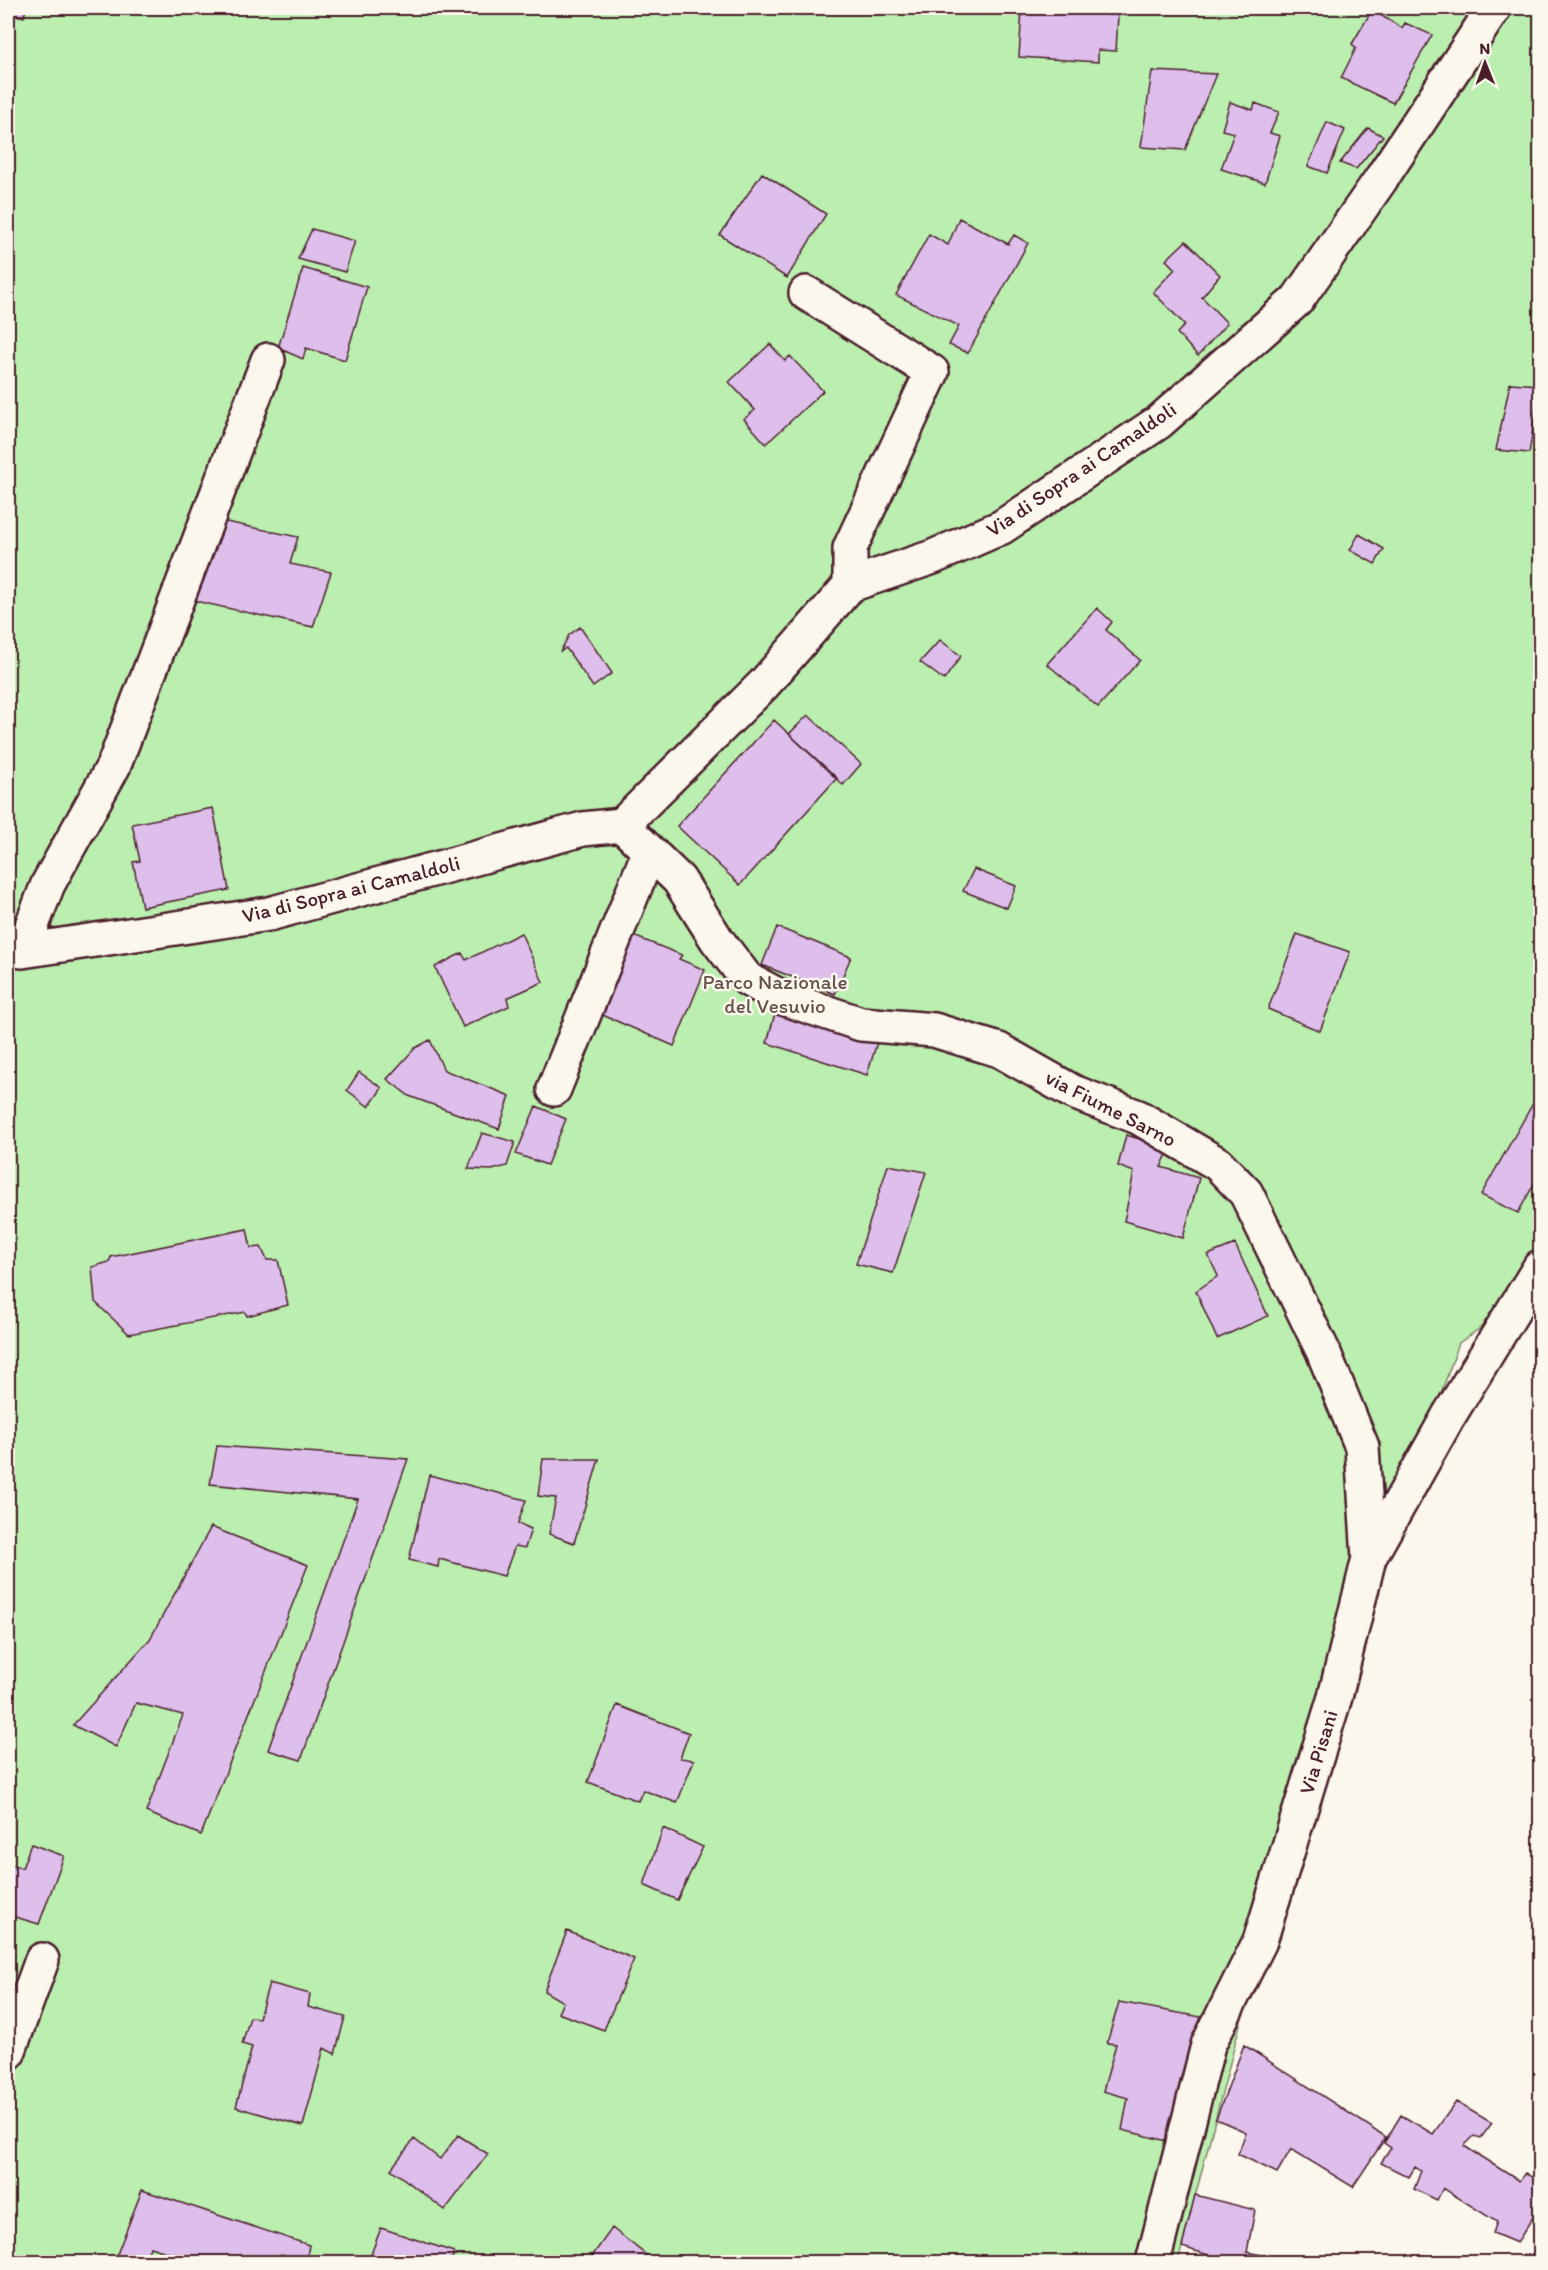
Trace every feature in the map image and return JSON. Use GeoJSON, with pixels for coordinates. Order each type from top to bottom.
{"type":"FeatureCollection","features":[{"type":"Feature","properties":{"kind":"street","name":"Via di Sopra ai Camaldoli"},"geometry":{"type":"LineString","coordinates":[[850,585],[933,557],[1002,527],[1159,422],[1297,300],[1381,179],[1494,8]]}},
{"type":"Feature","properties":{"kind":"street"},"geometry":{"type":"LineString","coordinates":[[554,1089],[649,852],[622,825],[764,684],[850,585],[850,548],[932,372],[806,292]]}},
{"type":"Feature","properties":{"kind":"street"},"geometry":{"type":"LineString","coordinates":[[15,949],[114,765],[268,360]]}},
{"type":"Feature","properties":{"kind":"street","name":"Via di Sopra ai Camaldoli"},"geometry":{"type":"LineString","coordinates":[[15,949],[270,914],[583,829],[622,825]]}},
{"type":"Feature","properties":{"kind":"street","name":"via Fiume Sarno"},"geometry":{"type":"LineString","coordinates":[[649,852],[679,880],[717,940],[747,979],[783,998],[861,1024],[934,1030],[999,1050],[1073,1092],[1138,1117],[1218,1164],[1246,1193],[1323,1351],[1362,1447],[1369,1558]]}},
{"type":"Feature","properties":{"kind":"street","name":"Via Pisani"},"geometry":{"type":"LineString","coordinates":[[1153,2262],[1208,2045],[1260,1941],[1335,1697],[1369,1558],[1448,1417],[1540,1267]]}},
{"type":"Feature","properties":{"kind":"street"},"geometry":{"type":"LineString","coordinates":[[8,2054],[42,1960]]}},
{"type":"Feature","properties":{"kind":"green space","name":"Parco Nazionale del Vesuvio"},"geometry":{"type":"Polygon","coordinates":[[[8,8],[1540,8],[1540,1286],[1459,1343],[1418,1457],[1254,1971],[1178,2262],[8,2262],[8,8]]]}},
{"type":"Feature","properties":{"kind":"building"},"geometry":{"type":"Polygon","coordinates":[[[8,8],[26,8],[24,17],[8,14],[8,8]]]}},
{"type":"Feature","properties":{"kind":"building"},"geometry":{"type":"Polygon","coordinates":[[[1022,8],[1096,8],[1096,14],[1118,15],[1116,51],[1098,50],[1098,62],[1019,57],[1022,8]]]}},
{"type":"Feature","properties":{"kind":"building"},"geometry":{"type":"Polygon","coordinates":[[[1372,10],[1402,28],[1405,23],[1432,35],[1393,103],[1341,78],[1356,48],[1352,44],[1372,10]]]}},
{"type":"Feature","properties":{"kind":"building"},"geometry":{"type":"Polygon","coordinates":[[[1152,71],[1216,74],[1185,150],[1141,147],[1152,71]]]}},
{"type":"Feature","properties":{"kind":"building"},"geometry":{"type":"Polygon","coordinates":[[[1230,102],[1253,110],[1255,103],[1279,112],[1270,133],[1280,136],[1265,183],[1221,169],[1234,133],[1222,130],[1230,102]]]}},
{"type":"Feature","properties":{"kind":"building"},"geometry":{"type":"Polygon","coordinates":[[[1327,122],[1345,130],[1327,173],[1308,166],[1327,122]]]}},
{"type":"Feature","properties":{"kind":"building"},"geometry":{"type":"Polygon","coordinates":[[[1368,128],[1383,136],[1356,169],[1340,163],[1368,128]]]}},
{"type":"Feature","properties":{"kind":"building"},"geometry":{"type":"Polygon","coordinates":[[[762,173],[826,214],[787,278],[720,235],[762,173]]]}},
{"type":"Feature","properties":{"kind":"building"},"geometry":{"type":"Polygon","coordinates":[[[959,218],[1008,244],[1014,235],[1028,243],[968,353],[949,345],[959,326],[896,295],[929,234],[948,245],[959,218]]]}},
{"type":"Feature","properties":{"kind":"building"},"geometry":{"type":"Polygon","coordinates":[[[312,229],[355,241],[345,272],[298,259],[312,229]]]}},
{"type":"Feature","properties":{"kind":"building"},"geometry":{"type":"Polygon","coordinates":[[[1186,241],[1220,275],[1202,297],[1227,323],[1198,356],[1177,333],[1185,325],[1153,292],[1175,269],[1166,260],[1186,241]]]}},
{"type":"Feature","properties":{"kind":"building"},"geometry":{"type":"Polygon","coordinates":[[[303,268],[367,287],[345,360],[306,348],[303,359],[278,348],[303,268]]]}},
{"type":"Feature","properties":{"kind":"building"},"geometry":{"type":"Polygon","coordinates":[[[770,344],[785,361],[790,356],[823,391],[766,444],[744,419],[755,410],[729,382],[770,344]]]}},
{"type":"Feature","properties":{"kind":"building"},"geometry":{"type":"Polygon","coordinates":[[[1510,383],[1540,385],[1529,453],[1496,450],[1510,383]]]}},
{"type":"Feature","properties":{"kind":"building"},"geometry":{"type":"Polygon","coordinates":[[[217,520],[298,537],[290,564],[331,572],[313,627],[195,601],[217,520]]]}},
{"type":"Feature","properties":{"kind":"building"},"geometry":{"type":"Polygon","coordinates":[[[1359,534],[1384,549],[1375,564],[1350,550],[1359,534]]]}},
{"type":"Feature","properties":{"kind":"building"},"geometry":{"type":"Polygon","coordinates":[[[1097,608],[1112,622],[1106,630],[1140,660],[1098,707],[1047,664],[1097,608]]]}},
{"type":"Feature","properties":{"kind":"building"},"geometry":{"type":"Polygon","coordinates":[[[580,627],[612,673],[593,687],[566,648],[560,652],[569,635],[580,627]]]}},
{"type":"Feature","properties":{"kind":"building"},"geometry":{"type":"Polygon","coordinates":[[[940,640],[961,656],[944,680],[920,662],[940,640]]]}},
{"type":"Feature","properties":{"kind":"building"},"geometry":{"type":"Polygon","coordinates":[[[808,715],[861,764],[843,785],[789,734],[808,715]]]}},
{"type":"Feature","properties":{"kind":"building"},"geometry":{"type":"Polygon","coordinates":[[[774,720],[837,778],[740,885],[677,826],[774,720]]]}},
{"type":"Feature","properties":{"kind":"building"},"geometry":{"type":"Polygon","coordinates":[[[213,808],[229,890],[142,907],[133,862],[140,861],[132,824],[213,808]]]}},
{"type":"Feature","properties":{"kind":"building"},"geometry":{"type":"Polygon","coordinates":[[[974,869],[1016,886],[1007,908],[963,891],[974,869]]]}},
{"type":"Feature","properties":{"kind":"building"},"geometry":{"type":"Polygon","coordinates":[[[777,927],[851,957],[835,994],[762,965],[777,927]]]}},
{"type":"Feature","properties":{"kind":"building"},"geometry":{"type":"Polygon","coordinates":[[[521,933],[543,982],[507,998],[509,1006],[463,1027],[435,967],[462,953],[466,960],[521,933]]]}},
{"type":"Feature","properties":{"kind":"building"},"geometry":{"type":"Polygon","coordinates":[[[1297,934],[1350,952],[1320,1031],[1268,1009],[1297,934]]]}},
{"type":"Feature","properties":{"kind":"building"},"geometry":{"type":"Polygon","coordinates":[[[631,935],[682,955],[679,959],[705,970],[674,1046],[598,1013],[631,935]]]}},
{"type":"Feature","properties":{"kind":"building"},"geometry":{"type":"Polygon","coordinates":[[[777,1006],[878,1039],[867,1075],[767,1043],[777,1006]]]}},
{"type":"Feature","properties":{"kind":"building"},"geometry":{"type":"Polygon","coordinates":[[[430,1040],[444,1070],[510,1096],[499,1129],[409,1096],[387,1079],[415,1048],[430,1040]]]}},
{"type":"Feature","properties":{"kind":"building"},"geometry":{"type":"Polygon","coordinates":[[[359,1072],[382,1088],[369,1107],[347,1090],[359,1072]]]}},
{"type":"Feature","properties":{"kind":"building"},"geometry":{"type":"Polygon","coordinates":[[[1540,1091],[1540,1173],[1518,1213],[1481,1195],[1540,1091]]]}},
{"type":"Feature","properties":{"kind":"building"},"geometry":{"type":"Polygon","coordinates":[[[536,1106],[566,1119],[547,1165],[516,1154],[536,1106]]]}},
{"type":"Feature","properties":{"kind":"building"},"geometry":{"type":"Polygon","coordinates":[[[482,1133],[515,1142],[507,1166],[492,1170],[468,1169],[482,1133]]]}},
{"type":"Feature","properties":{"kind":"building"},"geometry":{"type":"Polygon","coordinates":[[[1126,1135],[1170,1148],[1161,1167],[1199,1178],[1183,1238],[1124,1221],[1134,1172],[1118,1166],[1126,1135]]]}},
{"type":"Feature","properties":{"kind":"building"},"geometry":{"type":"Polygon","coordinates":[[[888,1165],[926,1172],[893,1273],[856,1264],[888,1165]]]}},
{"type":"Feature","properties":{"kind":"building"},"geometry":{"type":"Polygon","coordinates":[[[247,1229],[251,1248],[261,1247],[267,1260],[278,1260],[288,1305],[247,1316],[245,1312],[129,1334],[95,1302],[92,1267],[109,1262],[111,1257],[247,1229]]]}},
{"type":"Feature","properties":{"kind":"building"},"geometry":{"type":"Polygon","coordinates":[[[1235,1244],[1268,1316],[1217,1339],[1196,1291],[1218,1276],[1208,1255],[1235,1244]]]}},
{"type":"Feature","properties":{"kind":"building"},"geometry":{"type":"Polygon","coordinates":[[[217,1446],[408,1459],[301,1760],[268,1750],[358,1499],[210,1484],[217,1446]]]}},
{"type":"Feature","properties":{"kind":"building"},"geometry":{"type":"Polygon","coordinates":[[[543,1459],[599,1459],[574,1543],[549,1534],[556,1498],[538,1496],[543,1459]]]}},
{"type":"Feature","properties":{"kind":"building"},"geometry":{"type":"Polygon","coordinates":[[[429,1475],[526,1500],[518,1523],[531,1529],[525,1548],[515,1546],[504,1576],[439,1559],[438,1567],[409,1560],[429,1475]]]}},
{"type":"Feature","properties":{"kind":"building"},"geometry":{"type":"Polygon","coordinates":[[[211,1527],[308,1565],[201,1835],[146,1812],[183,1715],[136,1703],[116,1747],[73,1725],[150,1639],[211,1527]]]}},
{"type":"Feature","properties":{"kind":"building"},"geometry":{"type":"Polygon","coordinates":[[[617,1705],[689,1733],[680,1758],[694,1760],[677,1803],[643,1790],[638,1801],[588,1782],[617,1705]]]}},
{"type":"Feature","properties":{"kind":"building"},"geometry":{"type":"Polygon","coordinates":[[[663,1828],[703,1847],[677,1900],[644,1885],[663,1828]]]}},
{"type":"Feature","properties":{"kind":"building"},"geometry":{"type":"Polygon","coordinates":[[[31,1844],[64,1856],[39,1924],[8,1915],[8,1863],[22,1868],[31,1844]]]}},
{"type":"Feature","properties":{"kind":"building"},"geometry":{"type":"Polygon","coordinates":[[[567,1931],[634,1959],[604,2030],[558,2013],[563,2002],[544,1991],[567,1931]]]}},
{"type":"Feature","properties":{"kind":"building"},"geometry":{"type":"Polygon","coordinates":[[[269,1983],[310,1994],[308,2007],[345,2017],[335,2054],[324,2048],[303,2126],[236,2107],[252,2047],[242,2044],[250,2017],[259,2018],[269,1983]]]}},
{"type":"Feature","properties":{"kind":"building"},"geometry":{"type":"Polygon","coordinates":[[[1119,2002],[1201,2017],[1171,2142],[1122,2130],[1128,2098],[1103,2091],[1116,2044],[1107,2043],[1119,2002]]]}},
{"type":"Feature","properties":{"kind":"building"},"geometry":{"type":"Polygon","coordinates":[[[1244,2045],[1386,2137],[1353,2187],[1291,2149],[1277,2173],[1238,2154],[1246,2132],[1216,2119],[1244,2045]]]}},
{"type":"Feature","properties":{"kind":"building"},"geometry":{"type":"Polygon","coordinates":[[[1456,2102],[1492,2123],[1481,2138],[1474,2136],[1464,2146],[1519,2181],[1525,2173],[1540,2182],[1540,2205],[1517,2243],[1493,2233],[1497,2222],[1443,2188],[1437,2200],[1414,2189],[1421,2171],[1415,2167],[1409,2177],[1381,2163],[1391,2148],[1384,2143],[1401,2115],[1433,2134],[1456,2102]]]}},
{"type":"Feature","properties":{"kind":"building"},"geometry":{"type":"Polygon","coordinates":[[[458,2135],[488,2154],[445,2210],[391,2169],[414,2139],[440,2159],[458,2135]]]}},
{"type":"Feature","properties":{"kind":"building"},"geometry":{"type":"Polygon","coordinates":[[[142,2190],[309,2245],[306,2262],[198,2262],[150,2247],[145,2262],[114,2262],[142,2190]]]}},
{"type":"Feature","properties":{"kind":"building"},"geometry":{"type":"Polygon","coordinates":[[[1195,2195],[1255,2210],[1247,2252],[1296,2262],[1232,2262],[1182,2247],[1195,2195]]]}},
{"type":"Feature","properties":{"kind":"building"},"geometry":{"type":"Polygon","coordinates":[[[381,2228],[454,2252],[451,2262],[368,2262],[381,2228]]]}},
{"type":"Feature","properties":{"kind":"building"},"geometry":{"type":"Polygon","coordinates":[[[612,2228],[655,2262],[588,2262],[612,2228]]]}},
{"type":"Feature","properties":{"kind":"building"},"geometry":{"type":"Polygon","coordinates":[[[1471,2260],[1501,2262],[1470,2262],[1471,2260]]]}}]}
